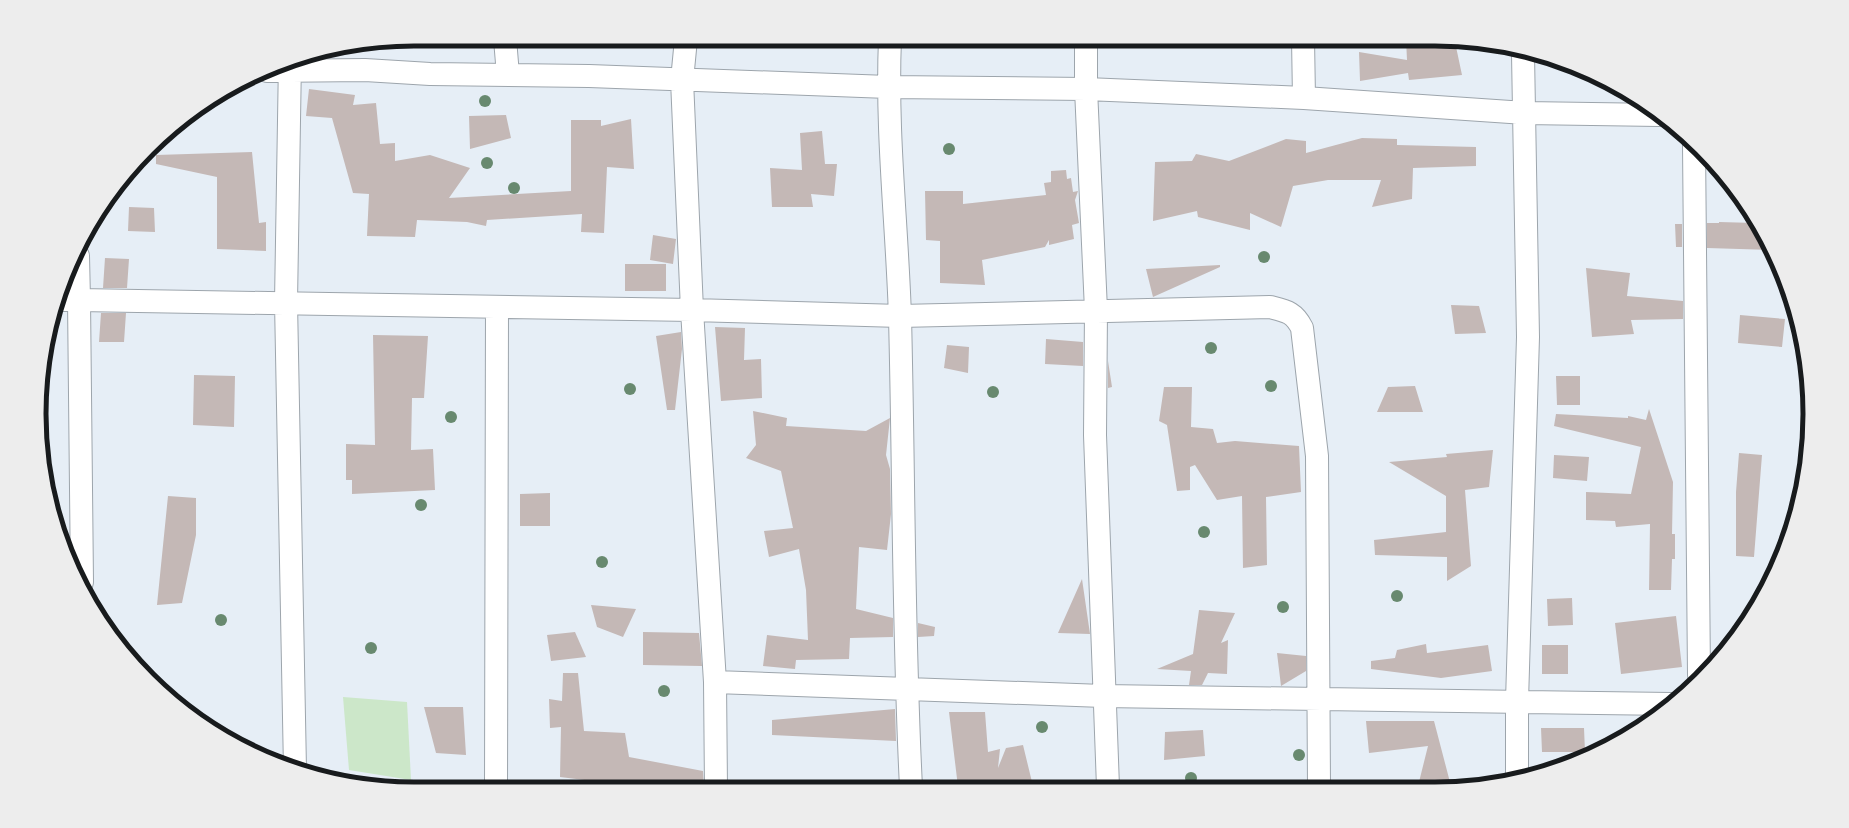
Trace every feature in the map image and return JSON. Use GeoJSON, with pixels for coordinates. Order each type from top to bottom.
{"type":"FeatureCollection","features":[{"type":"Feature","properties":{"kind":"street"},"geometry":{"type":"LineString","coordinates":[[506,46],[508,75]]}},
{"type":"Feature","properties":{"kind":"street"},"geometry":{"type":"LineString","coordinates":[[685,46],[682,80],[692,310],[715,682],[716,782]]}},
{"type":"Feature","properties":{"kind":"street"},"geometry":{"type":"LineString","coordinates":[[890,46],[888,87],[900,316],[906,688],[911,782]]}},
{"type":"Feature","properties":{"kind":"street"},"geometry":{"type":"LineString","coordinates":[[1086,46],[1086,89],[1096,310],[1094,435],[1108,782]]}},
{"type":"Feature","properties":{"kind":"street"},"geometry":{"type":"LineString","coordinates":[[1303,46],[1304,98]]}},
{"type":"Feature","properties":{"kind":"street"},"geometry":{"type":"LineString","coordinates":[[1517,772],[1517,701],[1528,337],[1523,57]]}},
{"type":"Feature","properties":{"kind":"street"},"geometry":{"type":"LineString","coordinates":[[295,66],[508,75],[888,87],[1086,89],[1304,98],[1525,113],[1649,115]]}},
{"type":"Feature","properties":{"kind":"street"},"geometry":{"type":"LineString","coordinates":[[290,68],[286,302],[295,762]]}},
{"type":"Feature","properties":{"kind":"street"},"geometry":{"type":"LineString","coordinates":[[1694,153],[1699,670]]}},
{"type":"Feature","properties":{"kind":"street"},"geometry":{"type":"LineString","coordinates":[[76,270],[70,300],[82,572]]}},
{"type":"Feature","properties":{"kind":"street"},"geometry":{"type":"LineString","coordinates":[[70,300],[286,302],[692,310],[900,316],[1096,310],[1270,307],[1287,311],[1297,318],[1302,328],[1317,456],[1319,782]]}},
{"type":"Feature","properties":{"kind":"street"},"geometry":{"type":"LineString","coordinates":[[496,782],[498,307]]}},
{"type":"Feature","properties":{"kind":"street"},"geometry":{"type":"LineString","coordinates":[[715,682],[1104,696],[1662,704]]}},
{"type":"Feature","properties":{"kind":"green space"},"geometry":{"type":"Polygon","coordinates":[[[343,697],[407,702],[411,780],[349,770],[343,697]]]}},
{"type":"Feature","properties":{"kind":"building"},"geometry":{"type":"Polygon","coordinates":[[[1406,46],[1456,47],[1462,75],[1409,80],[1408,73],[1360,81],[1359,52],[1407,60],[1406,46]]]}},
{"type":"Feature","properties":{"kind":"building"},"geometry":{"type":"Polygon","coordinates":[[[309,89],[355,95],[353,105],[376,103],[380,144],[395,143],[395,161],[430,155],[470,168],[449,198],[571,191],[571,120],[601,120],[601,126],[631,119],[634,169],[607,167],[604,233],[581,232],[582,214],[487,220],[486,226],[467,222],[417,220],[415,237],[367,236],[369,194],[353,193],[332,118],[306,116],[309,89]]]}},
{"type":"Feature","properties":{"kind":"building"},"geometry":{"type":"Polygon","coordinates":[[[506,115],[511,138],[470,149],[469,116],[506,115]]]}},
{"type":"Feature","properties":{"kind":"building"},"geometry":{"type":"Polygon","coordinates":[[[822,131],[825,164],[837,164],[834,196],[811,194],[813,207],[772,207],[770,168],[802,170],[800,133],[822,131]]]}},
{"type":"Feature","properties":{"kind":"building"},"geometry":{"type":"Polygon","coordinates":[[[1362,138],[1397,139],[1397,145],[1476,147],[1476,166],[1413,168],[1412,199],[1372,207],[1381,180],[1328,180],[1293,186],[1281,227],[1250,213],[1250,230],[1198,217],[1197,211],[1153,221],[1155,162],[1192,161],[1196,154],[1229,161],[1286,139],[1306,141],[1306,153],[1362,138]]]}},
{"type":"Feature","properties":{"kind":"building"},"geometry":{"type":"Polygon","coordinates":[[[252,152],[259,223],[266,222],[266,251],[217,249],[217,177],[156,164],[156,155],[252,152]]]}},
{"type":"Feature","properties":{"kind":"building"},"geometry":{"type":"Polygon","coordinates":[[[1066,170],[1067,179],[1071,178],[1073,192],[1078,191],[1075,200],[1079,223],[1072,225],[1074,239],[1049,245],[1049,240],[1045,247],[982,260],[985,285],[940,283],[940,241],[926,240],[925,191],[963,191],[963,204],[1046,195],[1044,183],[1051,182],[1051,171],[1066,170]]]}},
{"type":"Feature","properties":{"kind":"building"},"geometry":{"type":"Polygon","coordinates":[[[129,207],[154,208],[155,232],[128,231],[129,207]]]}},
{"type":"Feature","properties":{"kind":"building"},"geometry":{"type":"Polygon","coordinates":[[[1707,223],[1749,223],[1764,250],[1707,248],[1707,223]]]}},
{"type":"Feature","properties":{"kind":"building"},"geometry":{"type":"Polygon","coordinates":[[[1675,224],[1682,224],[1682,247],[1676,247],[1675,224]]]}},
{"type":"Feature","properties":{"kind":"building"},"geometry":{"type":"Polygon","coordinates":[[[653,235],[676,239],[673,264],[650,260],[653,235]]]}},
{"type":"Feature","properties":{"kind":"building"},"geometry":{"type":"Polygon","coordinates":[[[105,258],[129,259],[127,288],[103,288],[105,258]]]}},
{"type":"Feature","properties":{"kind":"building"},"geometry":{"type":"Polygon","coordinates":[[[625,264],[666,264],[666,291],[625,291],[625,264]]]}},
{"type":"Feature","properties":{"kind":"building"},"geometry":{"type":"Polygon","coordinates":[[[1220,265],[1220,267],[1153,297],[1146,269],[1220,265]]]}},
{"type":"Feature","properties":{"kind":"building"},"geometry":{"type":"Polygon","coordinates":[[[1586,268],[1630,273],[1627,296],[1683,301],[1683,319],[1631,320],[1634,334],[1592,337],[1586,268]]]}},
{"type":"Feature","properties":{"kind":"building"},"geometry":{"type":"Polygon","coordinates":[[[1451,305],[1479,306],[1486,333],[1455,334],[1451,305]]]}},
{"type":"Feature","properties":{"kind":"building"},"geometry":{"type":"Polygon","coordinates":[[[101,313],[126,313],[124,342],[99,342],[101,313]]]}},
{"type":"Feature","properties":{"kind":"building"},"geometry":{"type":"Polygon","coordinates":[[[1740,315],[1785,319],[1782,347],[1738,343],[1740,315]]]}},
{"type":"Feature","properties":{"kind":"building"},"geometry":{"type":"Polygon","coordinates":[[[715,327],[745,328],[744,360],[761,359],[762,398],[721,401],[715,327]]]}},
{"type":"Feature","properties":{"kind":"building"},"geometry":{"type":"Polygon","coordinates":[[[681,332],[682,349],[675,410],[667,410],[656,336],[681,332]]]}},
{"type":"Feature","properties":{"kind":"building"},"geometry":{"type":"Polygon","coordinates":[[[373,335],[428,336],[424,398],[412,398],[411,450],[433,449],[435,490],[352,494],[352,480],[346,480],[346,444],[375,445],[373,335]]]}},
{"type":"Feature","properties":{"kind":"building"},"geometry":{"type":"Polygon","coordinates":[[[1046,339],[1083,342],[1083,366],[1045,364],[1046,339]]]}},
{"type":"Feature","properties":{"kind":"building"},"geometry":{"type":"Polygon","coordinates":[[[947,345],[969,347],[968,373],[944,368],[947,345]]]}},
{"type":"Feature","properties":{"kind":"building"},"geometry":{"type":"Polygon","coordinates":[[[1108,361],[1112,387],[1108,388],[1108,361]]]}},
{"type":"Feature","properties":{"kind":"building"},"geometry":{"type":"Polygon","coordinates":[[[194,375],[235,376],[234,427],[193,425],[194,375]]]}},
{"type":"Feature","properties":{"kind":"building"},"geometry":{"type":"Polygon","coordinates":[[[1556,376],[1580,376],[1580,405],[1557,405],[1556,376]]]}},
{"type":"Feature","properties":{"kind":"building"},"geometry":{"type":"Polygon","coordinates":[[[1415,386],[1423,412],[1377,412],[1388,387],[1415,386]]]}},
{"type":"Feature","properties":{"kind":"building"},"geometry":{"type":"Polygon","coordinates":[[[1164,387],[1192,387],[1191,427],[1213,429],[1217,443],[1235,441],[1299,446],[1301,492],[1266,497],[1267,565],[1243,568],[1242,496],[1217,500],[1195,465],[1190,467],[1190,490],[1177,491],[1167,425],[1159,421],[1164,387]]]}},
{"type":"Feature","properties":{"kind":"building"},"geometry":{"type":"Polygon","coordinates":[[[1649,409],[1673,482],[1672,534],[1675,534],[1675,559],[1672,559],[1671,590],[1649,590],[1650,524],[1616,527],[1615,521],[1586,520],[1586,492],[1631,494],[1641,447],[1554,426],[1556,414],[1628,418],[1628,416],[1646,420],[1649,409]]]}},
{"type":"Feature","properties":{"kind":"building"},"geometry":{"type":"Polygon","coordinates":[[[753,411],[787,418],[786,426],[866,431],[890,418],[886,455],[890,469],[891,514],[887,550],[859,547],[856,609],[893,618],[893,637],[850,638],[849,659],[796,660],[795,669],[763,666],[767,635],[808,640],[806,590],[799,549],[769,557],[764,531],[793,528],[781,471],[746,458],[756,445],[753,411]]]}},
{"type":"Feature","properties":{"kind":"building"},"geometry":{"type":"Polygon","coordinates":[[[1493,450],[1489,487],[1465,490],[1471,566],[1447,581],[1447,557],[1375,555],[1374,540],[1446,532],[1446,496],[1389,462],[1447,457],[1446,454],[1493,450]]]}},
{"type":"Feature","properties":{"kind":"building"},"geometry":{"type":"Polygon","coordinates":[[[1739,453],[1762,455],[1754,557],[1736,556],[1736,492],[1739,453]]]}},
{"type":"Feature","properties":{"kind":"building"},"geometry":{"type":"Polygon","coordinates":[[[1554,455],[1589,457],[1587,481],[1553,478],[1554,455]]]}},
{"type":"Feature","properties":{"kind":"building"},"geometry":{"type":"Polygon","coordinates":[[[550,493],[550,526],[520,526],[520,494],[550,493]]]}},
{"type":"Feature","properties":{"kind":"building"},"geometry":{"type":"Polygon","coordinates":[[[168,496],[196,498],[196,535],[182,603],[157,605],[168,496]]]}},
{"type":"Feature","properties":{"kind":"building"},"geometry":{"type":"Polygon","coordinates":[[[1082,579],[1090,634],[1058,633],[1082,579]]]}},
{"type":"Feature","properties":{"kind":"building"},"geometry":{"type":"Polygon","coordinates":[[[1572,598],[1573,625],[1548,626],[1547,599],[1572,598]]]}},
{"type":"Feature","properties":{"kind":"building"},"geometry":{"type":"Polygon","coordinates":[[[591,605],[636,609],[623,637],[597,627],[591,605]]]}},
{"type":"Feature","properties":{"kind":"building"},"geometry":{"type":"Polygon","coordinates":[[[1199,610],[1235,613],[1221,643],[1228,640],[1227,674],[1208,673],[1202,685],[1189,685],[1191,671],[1157,669],[1193,654],[1199,610]]]}},
{"type":"Feature","properties":{"kind":"building"},"geometry":{"type":"Polygon","coordinates":[[[1676,616],[1682,667],[1621,674],[1615,623],[1676,616]]]}},
{"type":"Feature","properties":{"kind":"building"},"geometry":{"type":"Polygon","coordinates":[[[918,623],[935,627],[934,636],[918,637],[918,623]]]}},
{"type":"Feature","properties":{"kind":"building"},"geometry":{"type":"Polygon","coordinates":[[[575,632],[586,657],[551,661],[547,635],[575,632]]]}},
{"type":"Feature","properties":{"kind":"building"},"geometry":{"type":"Polygon","coordinates":[[[643,632],[699,633],[702,666],[643,665],[643,632]]]}},
{"type":"Feature","properties":{"kind":"building"},"geometry":{"type":"Polygon","coordinates":[[[1426,644],[1427,653],[1488,645],[1492,671],[1441,678],[1371,669],[1371,661],[1395,658],[1397,650],[1426,644]]]}},
{"type":"Feature","properties":{"kind":"building"},"geometry":{"type":"Polygon","coordinates":[[[1542,645],[1568,645],[1568,674],[1542,674],[1542,645]]]}},
{"type":"Feature","properties":{"kind":"building"},"geometry":{"type":"Polygon","coordinates":[[[1277,653],[1306,656],[1306,671],[1281,686],[1277,653]]]}},
{"type":"Feature","properties":{"kind":"building"},"geometry":{"type":"Polygon","coordinates":[[[563,673],[578,673],[584,731],[625,733],[629,757],[703,771],[704,782],[601,782],[560,777],[561,727],[550,728],[549,699],[562,701],[563,673]]]}},
{"type":"Feature","properties":{"kind":"building"},"geometry":{"type":"Polygon","coordinates":[[[424,707],[463,707],[466,755],[436,753],[424,707]]]}},
{"type":"Feature","properties":{"kind":"building"},"geometry":{"type":"Polygon","coordinates":[[[895,709],[896,741],[772,735],[772,720],[895,709]]]}},
{"type":"Feature","properties":{"kind":"building"},"geometry":{"type":"Polygon","coordinates":[[[949,712],[985,712],[988,752],[1000,749],[998,768],[1006,748],[1023,745],[1032,782],[991,780],[991,782],[957,782],[949,712]]]}},
{"type":"Feature","properties":{"kind":"building"},"geometry":{"type":"Polygon","coordinates":[[[1366,721],[1434,721],[1450,781],[1419,782],[1428,746],[1369,753],[1366,721]]]}},
{"type":"Feature","properties":{"kind":"building"},"geometry":{"type":"Polygon","coordinates":[[[1541,728],[1584,728],[1585,750],[1580,752],[1542,752],[1541,728]]]}},
{"type":"Feature","properties":{"kind":"building"},"geometry":{"type":"Polygon","coordinates":[[[1203,730],[1205,756],[1164,760],[1165,732],[1203,730]]]}}]}
